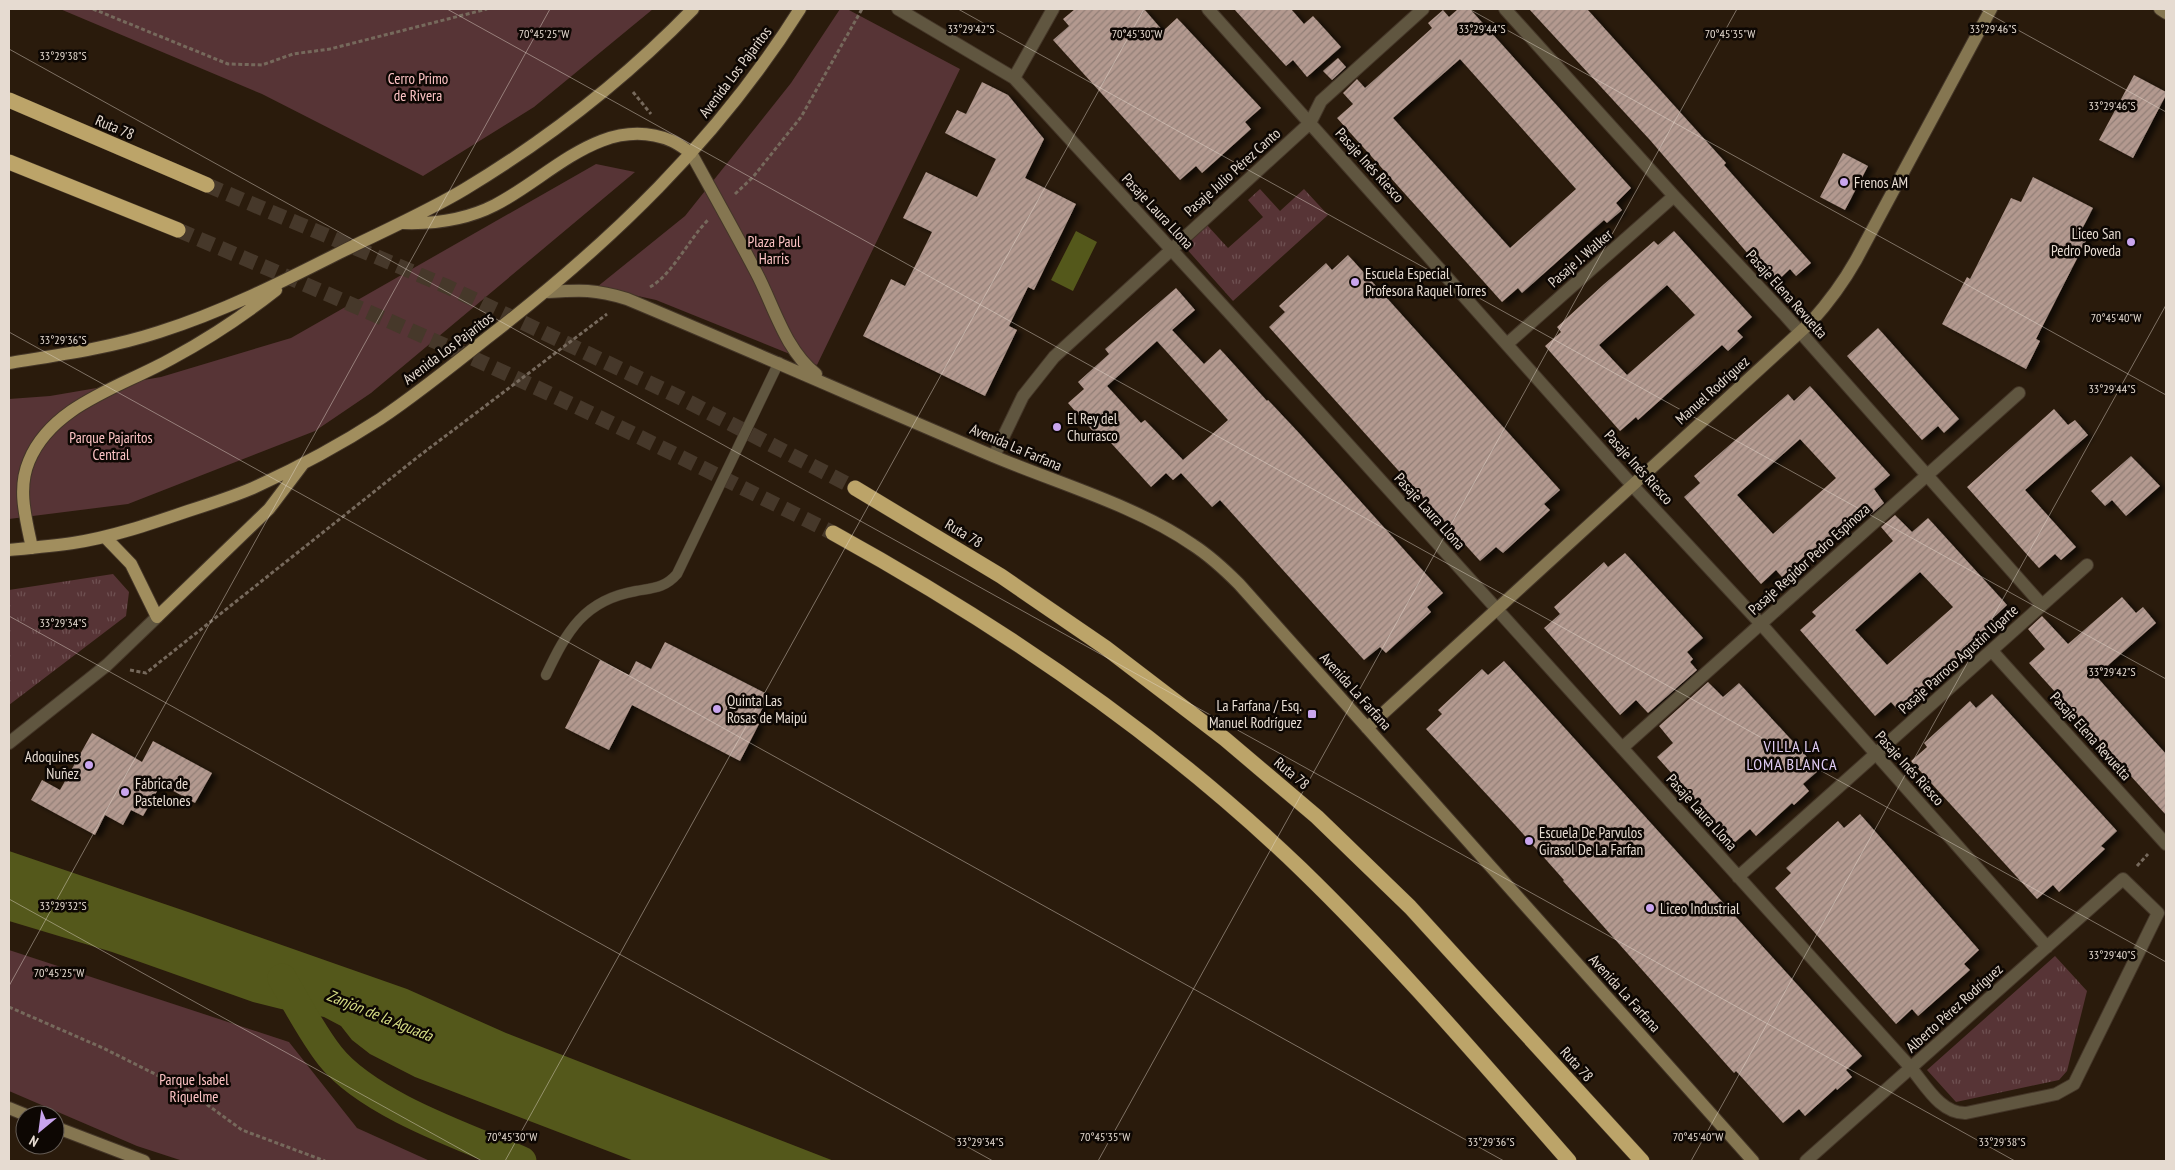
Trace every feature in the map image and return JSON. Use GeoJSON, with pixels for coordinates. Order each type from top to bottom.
{"type":"FeatureCollection","features":[{"type":"Feature","properties":{"kind":"highway","name":"Ruta 78"},"geometry":{"type":"LineString","coordinates":[[9,100],[207,185]]}},
{"type":"Feature","properties":{"kind":"highway"},"geometry":{"type":"LineString","coordinates":[[9,162],[178,230]]}},
{"type":"Feature","properties":{"kind":"highway","name":"Ruta 78"},"geometry":{"type":"LineString","coordinates":[[855,488],[1002,576],[1099,643],[1225,739],[1317,816],[1410,907],[1642,1161]]}},
{"type":"Feature","properties":{"kind":"highway"},"geometry":{"type":"LineString","coordinates":[[833,533],[905,573],[1001,633],[1159,747],[1227,802],[1300,869],[1388,957],[1569,1161]]}},
{"type":"Feature","properties":{"kind":"main road"},"geometry":{"type":"LineString","coordinates":[[9,363],[99,348],[157,333],[199,319],[294,276],[400,223],[490,173],[573,115],[633,68],[693,9]]}},
{"type":"Feature","properties":{"kind":"main road","name":"Avenida Los Pajaritos"},"geometry":{"type":"LineString","coordinates":[[9,550],[70,544],[105,537],[151,524],[252,488],[304,462],[380,419],[548,292],[636,211],[722,119],[759,71],[800,9]]}},
{"type":"Feature","properties":{"kind":"main road"},"geometry":{"type":"LineString","coordinates":[[400,223],[424,224],[470,216],[493,206],[587,146],[616,136],[643,135],[672,141],[691,153]]}},
{"type":"Feature","properties":{"kind":"main road"},"geometry":{"type":"LineString","coordinates":[[32,548],[24,510],[23,480],[28,461],[44,434],[71,411],[86,402],[137,377],[218,331],[257,305],[294,276]]}},
{"type":"Feature","properties":{"kind":"main road"},"geometry":{"type":"LineString","coordinates":[[105,537],[131,564],[157,617],[269,509],[304,462]]}},
{"type":"Feature","properties":{"kind":"street","name":"Pasaje Laura Llona"},"geometry":{"type":"LineString","coordinates":[[898,9],[1014,78],[1172,250],[1946,1109],[1960,1114],[2056,1094],[2069,1088],[2079,1078],[2158,913],[2123,879]]}},
{"type":"Feature","properties":{"kind":"street"},"geometry":{"type":"LineString","coordinates":[[1014,78],[1053,9]]}},
{"type":"Feature","properties":{"kind":"street","name":"Pasaje Inés Riesco"},"geometry":{"type":"LineString","coordinates":[[1208,9],[1632,485],[1761,624],[2047,947]]}},
{"type":"Feature","properties":{"kind":"street","name":"Pasaje Julio Pérez Canto"},"geometry":{"type":"LineString","coordinates":[[994,456],[1014,413],[1036,378],[1054,357],[1310,123],[1321,101],[1423,9]]}},
{"type":"Feature","properties":{"kind":"street","name":"Pasaje Elena Revuelta"},"geometry":{"type":"LineString","coordinates":[[1505,9],[1800,332],[2042,605]]}},
{"type":"Feature","properties":{"kind":"street","name":"Manuel Rodríguez"},"geometry":{"type":"LineString","coordinates":[[1367,728],[1822,310],[1844,281],[1991,9]]}},
{"type":"Feature","properties":{"kind":"street"},"geometry":{"type":"LineString","coordinates":[[2160,9],[2166,12]]}},
{"type":"Feature","properties":{"kind":"street","name":"Avenida La Farfana"},"geometry":{"type":"LineString","coordinates":[[691,153],[757,274],[791,345],[806,366],[830,385]]}},
{"type":"Feature","properties":{"kind":"street","name":"Pasaje J. Walker"},"geometry":{"type":"LineString","coordinates":[[1507,344],[1674,196]]}},
{"type":"Feature","properties":{"kind":"street","name":"Avenida La Farfana"},"geometry":{"type":"LineString","coordinates":[[548,292],[580,290],[604,292],[627,299],[994,456],[1132,512],[1164,527],[1194,545],[1239,584],[1753,1161]]}},
{"type":"Feature","properties":{"kind":"street","name":"Pasaje Regidor Pedro Espinoza"},"geometry":{"type":"LineString","coordinates":[[1622,748],[2019,394]]}},
{"type":"Feature","properties":{"kind":"street","name":"Pasaje Parroco Agustín Ugarte"},"geometry":{"type":"LineString","coordinates":[[1738,877],[2087,565]]}},
{"type":"Feature","properties":{"kind":"street"},"geometry":{"type":"LineString","coordinates":[[9,743],[107,665],[157,617]]}},
{"type":"Feature","properties":{"kind":"street","name":"Pasaje Elena Revuelta"},"geometry":{"type":"LineString","coordinates":[[1992,651],[2165,842]]}},
{"type":"Feature","properties":{"kind":"street","name":"Alberto Pérez Rodríguez"},"geometry":{"type":"LineString","coordinates":[[1806,1161],[2123,879]]}},
{"type":"Feature","properties":{"kind":"street"},"geometry":{"type":"LineString","coordinates":[[65,1131],[144,1161]]}},
{"type":"Feature","properties":{"kind":"lane"},"geometry":{"type":"LineString","coordinates":[[546,676],[578,619],[590,609],[610,597],[664,586],[677,574],[778,362]]}},
{"type":"Feature","properties":{"kind":"path"},"geometry":{"type":"LineString","coordinates":[[93,9],[228,64],[262,65],[292,54],[330,50],[487,9]]}},
{"type":"Feature","properties":{"kind":"path"},"geometry":{"type":"LineString","coordinates":[[107,665],[146,673],[419,456],[575,336],[627,299],[660,281],[696,232],[753,177],[801,117],[862,9]]}},
{"type":"Feature","properties":{"kind":"path"},"geometry":{"type":"LineString","coordinates":[[2123,879],[2165,842]]}},
{"type":"Feature","properties":{"kind":"path"},"geometry":{"type":"LineString","coordinates":[[9,1007],[102,1048],[187,1090],[242,1130],[325,1161]]}},
{"type":"Feature","properties":{"kind":"green space","name":"Cerro Primo de Rivera"},"geometry":{"type":"Polygon","coordinates":[[[60,9],[653,9],[534,107],[423,176],[262,94],[60,9]]]}},
{"type":"Feature","properties":{"kind":"green space","name":"Plaza Paul Harris"},"geometry":{"type":"Polygon","coordinates":[[[840,9],[847,9],[960,69],[817,365],[656,300],[597,287],[685,216],[791,83],[840,9]]]}},
{"type":"Feature","properties":{"kind":"green space","name":"Parque Pajaritos Central"},"geometry":{"type":"Polygon","coordinates":[[[596,164],[635,172],[371,393],[315,431],[128,504],[9,519],[9,399],[50,396],[161,377],[291,338],[596,164]]]}},
{"type":"Feature","properties":{"kind":"green space"},"geometry":{"type":"Polygon","coordinates":[[[1260,189],[1280,211],[1304,189],[1328,215],[1233,301],[1184,246],[1207,225],[1228,248],[1263,217],[1248,200],[1260,189]]]}},
{"type":"Feature","properties":{"kind":"green space"},"geometry":{"type":"Polygon","coordinates":[[[113,574],[129,592],[126,616],[9,705],[9,590],[113,574]]]}},
{"type":"Feature","properties":{"kind":"green space","name":"Parque Isabel Riquelme"},"geometry":{"type":"Polygon","coordinates":[[[9,950],[289,1042],[357,1128],[430,1161],[183,1161],[137,1146],[65,1115],[65,1105],[42,1105],[9,1091],[9,950]]]}},
{"type":"Feature","properties":{"kind":"green space"},"geometry":{"type":"Polygon","coordinates":[[[2055,956],[2087,991],[2067,1071],[2059,1080],[1956,1102],[1927,1070],[2055,956]]]}},
{"type":"Feature","properties":{"kind":"water"},"geometry":{"type":"Polygon","coordinates":[[[1076,231],[1097,242],[1073,291],[1051,280],[1076,231]]]}},
{"type":"Feature","properties":{"kind":"water","name":"Zanjón de la Aguada"},"geometry":{"type":"Polygon","coordinates":[[[9,851],[407,989],[506,1033],[834,1161],[634,1161],[415,1077],[370,1054],[352,1040],[341,1026],[324,1017],[253,1002],[112,952],[9,921],[9,851]]]}},
{"type":"Feature","properties":{"kind":"building"},"geometry":{"type":"Polygon","coordinates":[[[1075,9],[1144,9],[1163,31],[1177,18],[1261,108],[1245,122],[1251,129],[1202,173],[1196,166],[1180,180],[1053,40],[1069,26],[1063,19],[1075,9]]]}},
{"type":"Feature","properties":{"kind":"building"},"geometry":{"type":"Polygon","coordinates":[[[1234,9],[1291,9],[1304,24],[1313,16],[1341,47],[1307,77],[1293,60],[1286,66],[1234,9]]]}},
{"type":"Feature","properties":{"kind":"building"},"geometry":{"type":"Polygon","coordinates":[[[1458,9],[1470,9],[1631,188],[1616,203],[1622,210],[1607,223],[1604,220],[1522,293],[1518,288],[1502,302],[1337,118],[1353,104],[1343,93],[1357,79],[1365,88],[1432,28],[1428,23],[1443,10],[1449,17],[1458,9]],[[1460,59],[1393,118],[1510,248],[1576,189],[1460,59]]]}},
{"type":"Feature","properties":{"kind":"building"},"geometry":{"type":"Polygon","coordinates":[[[1529,9],[1587,9],[1726,163],[1724,165],[1811,263],[1796,276],[1790,269],[1774,284],[1650,140],[1529,9]]]}},
{"type":"Feature","properties":{"kind":"building"},"geometry":{"type":"Polygon","coordinates":[[[1338,58],[1346,67],[1332,80],[1323,71],[1338,58]]]}},
{"type":"Feature","properties":{"kind":"building"},"geometry":{"type":"Polygon","coordinates":[[[2134,75],[2166,92],[2166,95],[2133,158],[2099,140],[2134,75]]]}},
{"type":"Feature","properties":{"kind":"building"},"geometry":{"type":"Polygon","coordinates":[[[982,82],[1008,95],[1044,139],[1025,178],[1076,204],[1034,290],[1028,287],[1009,326],[1017,330],[985,396],[863,336],[891,279],[905,286],[932,232],[903,218],[926,172],[977,197],[996,159],[945,133],[957,110],[966,114],[982,82]]]}},
{"type":"Feature","properties":{"kind":"building","name":"Frenos AM"},"geometry":{"type":"Polygon","coordinates":[[[1843,153],[1868,166],[1845,210],[1820,197],[1843,153]]]}},
{"type":"Feature","properties":{"kind":"building"},"geometry":{"type":"Polygon","coordinates":[[[2033,177],[2093,208],[2081,231],[2089,235],[2036,339],[2040,341],[2026,369],[1942,324],[1967,277],[1970,279],[2011,198],[2021,202],[2033,177]]]}},
{"type":"Feature","properties":{"kind":"building"},"geometry":{"type":"Polygon","coordinates":[[[1674,231],[1752,317],[1737,331],[1743,337],[1728,351],[1722,345],[1638,420],[1636,417],[1620,431],[1545,346],[1561,332],[1557,327],[1603,285],[1654,241],[1658,245],[1674,231]],[[1667,285],[1599,345],[1627,375],[1695,315],[1667,285]]]}},
{"type":"Feature","properties":{"kind":"building"},"geometry":{"type":"Polygon","coordinates":[[[1348,255],[1560,490],[1544,504],[1550,510],[1503,553],[1496,547],[1480,561],[1269,327],[1285,312],[1279,306],[1326,263],[1332,270],[1348,255]]]}},
{"type":"Feature","properties":{"kind":"building"},"geometry":{"type":"Polygon","coordinates":[[[1176,288],[1195,310],[1172,330],[1204,364],[1220,349],[1299,433],[1443,593],[1427,607],[1431,612],[1386,653],[1380,647],[1364,660],[1220,500],[1212,507],[1181,473],[1173,480],[1166,473],[1151,487],[1102,433],[1098,437],[1068,403],[1084,389],[1078,382],[1109,354],[1105,349],[1176,288]],[[1157,341],[1107,386],[1141,423],[1145,420],[1183,460],[1228,420],[1157,341]]]}},
{"type":"Feature","properties":{"kind":"building"},"geometry":{"type":"Polygon","coordinates":[[[1878,328],[1959,419],[1944,433],[1938,426],[1922,440],[1847,356],[1878,328]]]}},
{"type":"Feature","properties":{"kind":"building"},"geometry":{"type":"Polygon","coordinates":[[[1810,386],[1890,475],[1874,489],[1884,503],[1870,515],[1864,509],[1815,552],[1812,549],[1782,577],[1776,570],[1761,584],[1684,497],[1700,483],[1694,476],[1788,394],[1794,401],[1810,386]],[[1800,439],[1737,495],[1773,534],[1836,478],[1800,439]]]}},
{"type":"Feature","properties":{"kind":"building"},"geometry":{"type":"Polygon","coordinates":[[[2054,409],[2068,425],[2075,420],[2088,435],[2025,490],[2076,547],[2061,560],[2055,554],[2039,568],[1967,487],[2054,409]]]}},
{"type":"Feature","properties":{"kind":"building"},"geometry":{"type":"Polygon","coordinates":[[[2131,456],[2160,486],[2126,516],[2112,500],[2105,506],[2091,491],[2131,456]]]}},
{"type":"Feature","properties":{"kind":"building"},"geometry":{"type":"Polygon","coordinates":[[[1895,515],[1912,532],[1928,518],[2007,605],[1992,619],[1998,626],[1983,639],[1981,637],[1899,711],[1891,702],[1875,716],[1800,630],[1816,616],[1812,612],[1893,541],[1881,527],[1895,515]],[[1920,572],[1855,630],[1887,665],[1953,607],[1920,572]]]}},
{"type":"Feature","properties":{"kind":"building"},"geometry":{"type":"Polygon","coordinates":[[[1625,553],[1703,638],[1687,652],[1693,659],[1690,662],[1697,670],[1648,713],[1636,700],[1620,715],[1544,628],[1560,614],[1554,607],[1604,562],[1608,567],[1625,553]]]}},
{"type":"Feature","properties":{"kind":"building"},"geometry":{"type":"Polygon","coordinates":[[[2122,597],[2136,613],[2143,607],[2156,623],[2096,676],[2166,754],[2166,815],[2029,663],[2045,649],[2028,629],[2042,616],[2068,644],[2122,597]]]}},
{"type":"Feature","properties":{"kind":"building","name":"Quinta Las Rosas de Maipú"},"geometry":{"type":"Polygon","coordinates":[[[665,642],[769,695],[755,723],[759,724],[740,761],[632,705],[609,750],[565,728],[600,660],[629,675],[636,661],[651,669],[665,642]]]}},
{"type":"Feature","properties":{"kind":"building"},"geometry":{"type":"Polygon","coordinates":[[[1504,661],[1862,1056],[1846,1070],[1852,1077],[1837,1090],[1836,1088],[1805,1116],[1799,1109],[1783,1123],[1736,1071],[1734,1073],[1516,826],[1426,729],[1442,714],[1438,710],[1482,669],[1488,675],[1504,661]]]}},
{"type":"Feature","properties":{"kind":"building"},"geometry":{"type":"Polygon","coordinates":[[[1708,682],[1723,697],[1739,683],[1819,770],[1803,784],[1809,791],[1794,805],[1792,803],[1756,836],[1750,829],[1734,843],[1657,757],[1673,743],[1659,726],[1708,682]]]}},
{"type":"Feature","properties":{"kind":"building"},"geometry":{"type":"Polygon","coordinates":[[[1992,694],[2117,831],[2101,846],[2105,849],[2059,892],[2053,885],[2037,899],[1911,761],[1927,747],[1924,743],[1970,701],[1976,708],[1992,694]]]}},
{"type":"Feature","properties":{"kind":"building","name":"Fábrica de Pastelones"},"geometry":{"type":"Polygon","coordinates":[[[92,733],[142,762],[153,741],[212,773],[195,803],[161,784],[143,816],[131,810],[123,825],[105,815],[95,835],[31,800],[42,780],[60,790],[92,733]]]}},
{"type":"Feature","properties":{"kind":"building"},"geometry":{"type":"Polygon","coordinates":[[[1860,814],[1979,950],[1964,964],[1970,970],[1918,1016],[1912,1009],[1896,1024],[1775,888],[1791,873],[1786,868],[1838,821],[1844,828],[1860,814]]]}},
{"type":"Feature","properties":{"kind":"waterway"},"geometry":{"type":"LineString","coordinates":[[282,978],[317,1038],[330,1056],[347,1073],[368,1089],[419,1118],[522,1161]]}},
{"type":"Feature","properties":{"kind":"tunnel"},"geometry":{"type":"LineString","coordinates":[[207,185],[448,287],[681,398],[855,488]]}},
{"type":"Feature","properties":{"kind":"tunnel"},"geometry":{"type":"LineString","coordinates":[[178,230],[490,366],[619,427],[833,533]]}},
{"type":"Feature","properties":{"kind":"place","name":"Frenos AM"},"geometry":{"type":"Point","coordinates":[1844,182]}},
{"type":"Feature","properties":{"kind":"place","name":"Liceo San Pedro Poveda"},"geometry":{"type":"Point","coordinates":[2131,242]}},
{"type":"Feature","properties":{"kind":"place","name":"Escuela Especial Profesora Raquel Torres"},"geometry":{"type":"Point","coordinates":[1355,282]}},
{"type":"Feature","properties":{"kind":"place","name":"El Rey del Churrasco"},"geometry":{"type":"Point","coordinates":[1057,427]}},
{"type":"Feature","properties":{"kind":"place","name":"Quinta Las Rosas de Maipú"},"geometry":{"type":"Point","coordinates":[717,709]}},
{"type":"Feature","properties":{"kind":"place","name":"La Farfana / Esq. Manuel Rodríguez"},"geometry":{"type":"Point","coordinates":[1312,714]}},
{"type":"Feature","properties":{"kind":"place","name":"Adoquines Nuñez"},"geometry":{"type":"Point","coordinates":[89,765]}},
{"type":"Feature","properties":{"kind":"place","name":"Fábrica de Pastelones"},"geometry":{"type":"Point","coordinates":[125,792]}},
{"type":"Feature","properties":{"kind":"place","name":"Escuela De Parvulos Girasol De La Farfan"},"geometry":{"type":"Point","coordinates":[1529,841]}},
{"type":"Feature","properties":{"kind":"place","name":"Liceo Industrial"},"geometry":{"type":"Point","coordinates":[1650,908]}},
{"type":"Feature","properties":{"kind":"district","name":"VILLA LA LOMA BLANCA"},"geometry":{"type":"Point","coordinates":[1792,755]}}]}
